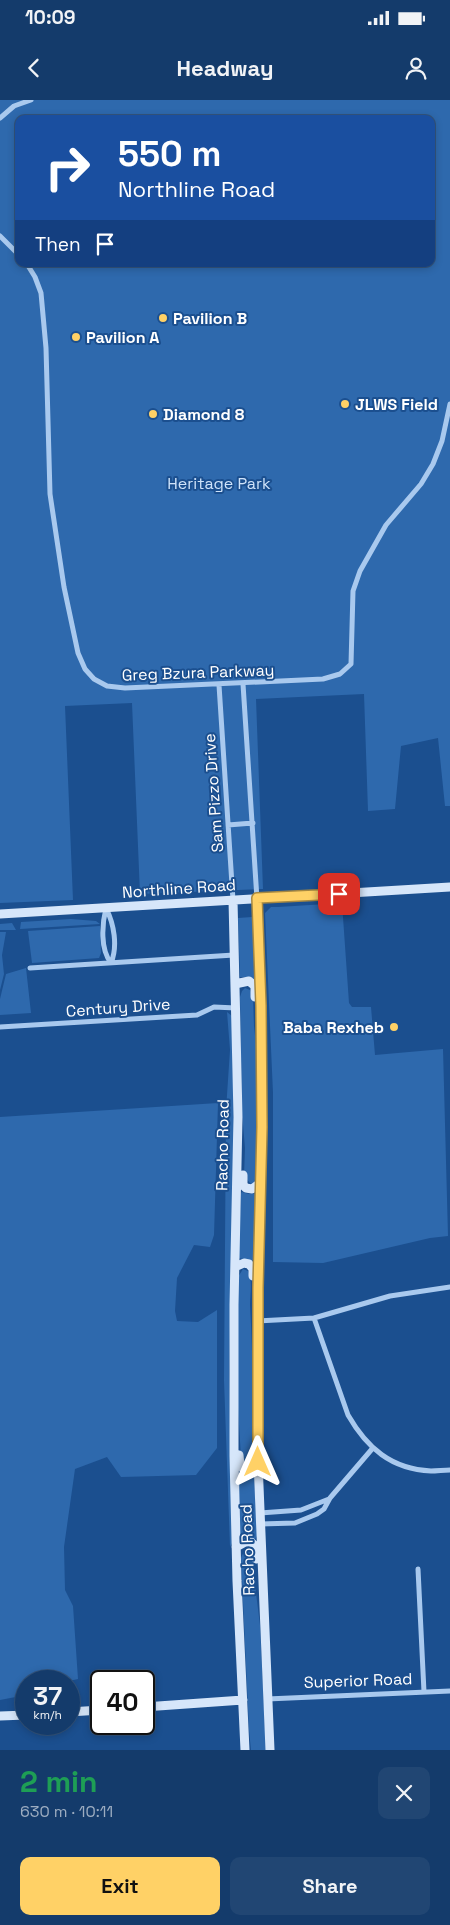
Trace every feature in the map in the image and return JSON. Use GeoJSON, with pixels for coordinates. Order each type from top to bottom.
{"type":"FeatureCollection","features":[{"type":"Feature","properties":{"kind":"street"},"geometry":{"type":"LineString","coordinates":[[0,118],[14,106],[31,100]]}},
{"type":"Feature","properties":{"kind":"street"},"geometry":{"type":"LineString","coordinates":[[0,236],[15,251]]}},
{"type":"Feature","properties":{"kind":"street","name":"Greg Bzura Parkway"},"geometry":{"type":"LineString","coordinates":[[29,267],[35,276],[41,293],[46,348],[50,494],[64,587],[81,662],[94,679],[107,686],[116,688],[323,680],[340,674],[350,664],[353,637],[352,599],[360,571],[386,526],[421,484],[433,464],[442,441],[450,404]]}},
{"type":"Feature","properties":{"kind":"street"},"geometry":{"type":"LineString","coordinates":[[243,684],[257,898]]}},
{"type":"Feature","properties":{"kind":"street","name":"Sam Pizzo Drive"},"geometry":{"type":"LineString","coordinates":[[219,685],[233,900]]}},
{"type":"Feature","properties":{"kind":"street"},"geometry":{"type":"LineString","coordinates":[[228,825],[253,823]]}},
{"type":"Feature","properties":{"kind":"street","name":"Northline Road"},"geometry":{"type":"LineString","coordinates":[[0,914],[450,887]]}},
{"type":"Feature","properties":{"kind":"street","name":"Racho Road"},"geometry":{"type":"LineString","coordinates":[[257,898],[262,1064],[257,1321],[258,1462],[270,1750]]}},
{"type":"Feature","properties":{"kind":"street","name":"Racho Road"},"geometry":{"type":"LineString","coordinates":[[233,900],[238,1118],[233,1390],[236,1547],[244,1730],[247,1750]]}},
{"type":"Feature","properties":{"kind":"street"},"geometry":{"type":"LineString","coordinates":[[106,908],[103,920],[105,955],[111,963]]}},
{"type":"Feature","properties":{"kind":"street"},"geometry":{"type":"LineString","coordinates":[[106,908],[112,920],[114,954],[111,963]]}},
{"type":"Feature","properties":{"kind":"street"},"geometry":{"type":"LineString","coordinates":[[30,968],[234,955]]}},
{"type":"Feature","properties":{"kind":"street"},"geometry":{"type":"LineString","coordinates":[[235,984],[249,981],[255,986],[256,1024],[262,1064]]}},
{"type":"Feature","properties":{"kind":"street","name":"Century Drive"},"geometry":{"type":"LineString","coordinates":[[0,1027],[197,1015],[214,1008],[236,1008]]}},
{"type":"Feature","properties":{"kind":"street"},"geometry":{"type":"LineString","coordinates":[[238,1118],[243,1148],[243,1185],[246,1188],[252,1189],[260,1183]]}},
{"type":"Feature","properties":{"kind":"street"},"geometry":{"type":"LineString","coordinates":[[235,1267],[244,1263],[252,1266],[252,1302],[258,1341]]}},
{"type":"Feature","properties":{"kind":"street"},"geometry":{"type":"LineString","coordinates":[[257,1321],[314,1318],[390,1296],[450,1287]]}},
{"type":"Feature","properties":{"kind":"street"},"geometry":{"type":"LineString","coordinates":[[314,1318],[348,1415],[356,1429],[372,1449],[408,1467],[431,1471],[450,1470]]}},
{"type":"Feature","properties":{"kind":"street"},"geometry":{"type":"LineString","coordinates":[[233,1390],[239,1427],[240,1465],[244,1470],[251,1470],[258,1462]]}},
{"type":"Feature","properties":{"kind":"street"},"geometry":{"type":"LineString","coordinates":[[260,1524],[304,1521],[324,1509],[330,1498],[372,1449]]}},
{"type":"Feature","properties":{"kind":"street"},"geometry":{"type":"LineString","coordinates":[[260,1513],[301,1510],[330,1498]]}},
{"type":"Feature","properties":{"kind":"street"},"geometry":{"type":"LineString","coordinates":[[301,1510],[304,1521]]}},
{"type":"Feature","properties":{"kind":"street"},"geometry":{"type":"LineString","coordinates":[[236,1547],[245,1542],[251,1542],[254,1545],[257,1581],[264,1616]]}},
{"type":"Feature","properties":{"kind":"street"},"geometry":{"type":"LineString","coordinates":[[418,1569],[424,1692]]}},
{"type":"Feature","properties":{"kind":"street","name":"Superior Road"},"geometry":{"type":"LineString","coordinates":[[267,1698],[450,1691]]}},
{"type":"Feature","properties":{"kind":"street"},"geometry":{"type":"LineString","coordinates":[[155,1706],[243,1700]]}},
{"type":"Feature","properties":{"kind":"street"},"geometry":{"type":"LineString","coordinates":[[0,1716],[15,1715]]}},
{"type":"Feature","properties":{"kind":"green space","name":"Heritage Park"},"geometry":{"type":"Polygon","coordinates":[[[0,100],[450,100],[450,806],[445,806],[438,738],[401,746],[395,809],[368,811],[364,694],[256,699],[263,889],[140,894],[132,703],[65,706],[73,900],[0,903],[0,100]]]}},
{"type":"Feature","properties":{"kind":"green space"},"geometry":{"type":"Polygon","coordinates":[[[342,903],[349,1003],[352,1007],[371,1007],[375,1055],[443,1049],[448,1236],[430,1238],[323,1263],[273,1262],[273,1093],[265,913],[271,907],[342,903]]]}},
{"type":"Feature","properties":{"kind":"green space"},"geometry":{"type":"Polygon","coordinates":[[[252,917],[254,979],[240,977],[238,918],[252,917]]]}},
{"type":"Feature","properties":{"kind":"green space"},"geometry":{"type":"Polygon","coordinates":[[[71,919],[96,921],[100,924],[20,929],[21,922],[71,919]]]}},
{"type":"Feature","properties":{"kind":"green space"},"geometry":{"type":"Polygon","coordinates":[[[12,923],[16,930],[0,930],[0,924],[12,923]]]}},
{"type":"Feature","properties":{"kind":"green space"},"geometry":{"type":"Polygon","coordinates":[[[100,926],[101,953],[99,958],[32,963],[28,931],[100,926]]]}},
{"type":"Feature","properties":{"kind":"green space"},"geometry":{"type":"Polygon","coordinates":[[[0,932],[6,932],[2,955],[4,974],[0,990],[0,932]]]}},
{"type":"Feature","properties":{"kind":"green space"},"geometry":{"type":"Polygon","coordinates":[[[26,968],[31,1013],[0,1015],[0,999],[6,974],[26,968]]]}},
{"type":"Feature","properties":{"kind":"green space"},"geometry":{"type":"Polygon","coordinates":[[[245,988],[250,990],[253,996],[258,1063],[257,1175],[251,1184],[244,1176],[245,1148],[242,1113],[240,997],[245,988]]]}},
{"type":"Feature","properties":{"kind":"green space"},"geometry":{"type":"Polygon","coordinates":[[[227,1012],[232,1016],[234,1146],[229,1372],[232,1543],[230,1547],[224,1380],[226,1110],[230,1050],[227,1012]]]}},
{"type":"Feature","properties":{"kind":"green space"},"geometry":{"type":"Polygon","coordinates":[[[218,1103],[214,1235],[210,1247],[194,1245],[177,1278],[175,1311],[177,1321],[198,1322],[217,1310],[217,1448],[196,1475],[121,1477],[107,1457],[75,1469],[64,1547],[65,1590],[73,1606],[77,1670],[15,1670],[15,1697],[0,1700],[0,1117],[218,1103]]]}},
{"type":"Feature","properties":{"kind":"green space"},"geometry":{"type":"Polygon","coordinates":[[[242,1192],[256,1194],[254,1261],[238,1258],[242,1192]]]}},
{"type":"Feature","properties":{"kind":"green space"},"geometry":{"type":"Polygon","coordinates":[[[243,1269],[248,1271],[251,1284],[254,1456],[252,1456],[252,1462],[248,1465],[241,1458],[237,1391],[238,1277],[243,1269]]]}},
{"type":"Feature","properties":{"kind":"green space"},"geometry":{"type":"Polygon","coordinates":[[[239,1473],[254,1476],[257,1536],[255,1539],[240,1538],[239,1473]]]}},
{"type":"Feature","properties":{"kind":"green space"},"geometry":{"type":"Polygon","coordinates":[[[245,1549],[250,1550],[254,1555],[255,1585],[260,1625],[266,1750],[251,1750],[241,1558],[245,1549]]]}},
{"type":"Feature","properties":{"kind":"place","name":"Pavilion B"},"geometry":{"type":"Point","coordinates":[163,318]}},
{"type":"Feature","properties":{"kind":"place","name":"Pavilion A"},"geometry":{"type":"Point","coordinates":[76,337]}},
{"type":"Feature","properties":{"kind":"place","name":"JLWS Field"},"geometry":{"type":"Point","coordinates":[345,404]}},
{"type":"Feature","properties":{"kind":"place","name":"Diamond 8"},"geometry":{"type":"Point","coordinates":[153,414]}},
{"type":"Feature","properties":{"kind":"place","name":"Baba Rexheb"},"geometry":{"type":"Point","coordinates":[394,1027]}},
{"type":"Feature","properties":{"kind":"route"},"geometry":{"type":"LineString","coordinates":[[258,1462],[257,1321],[262,1127],[261,1006],[257,898],[339,894]]}}]}
